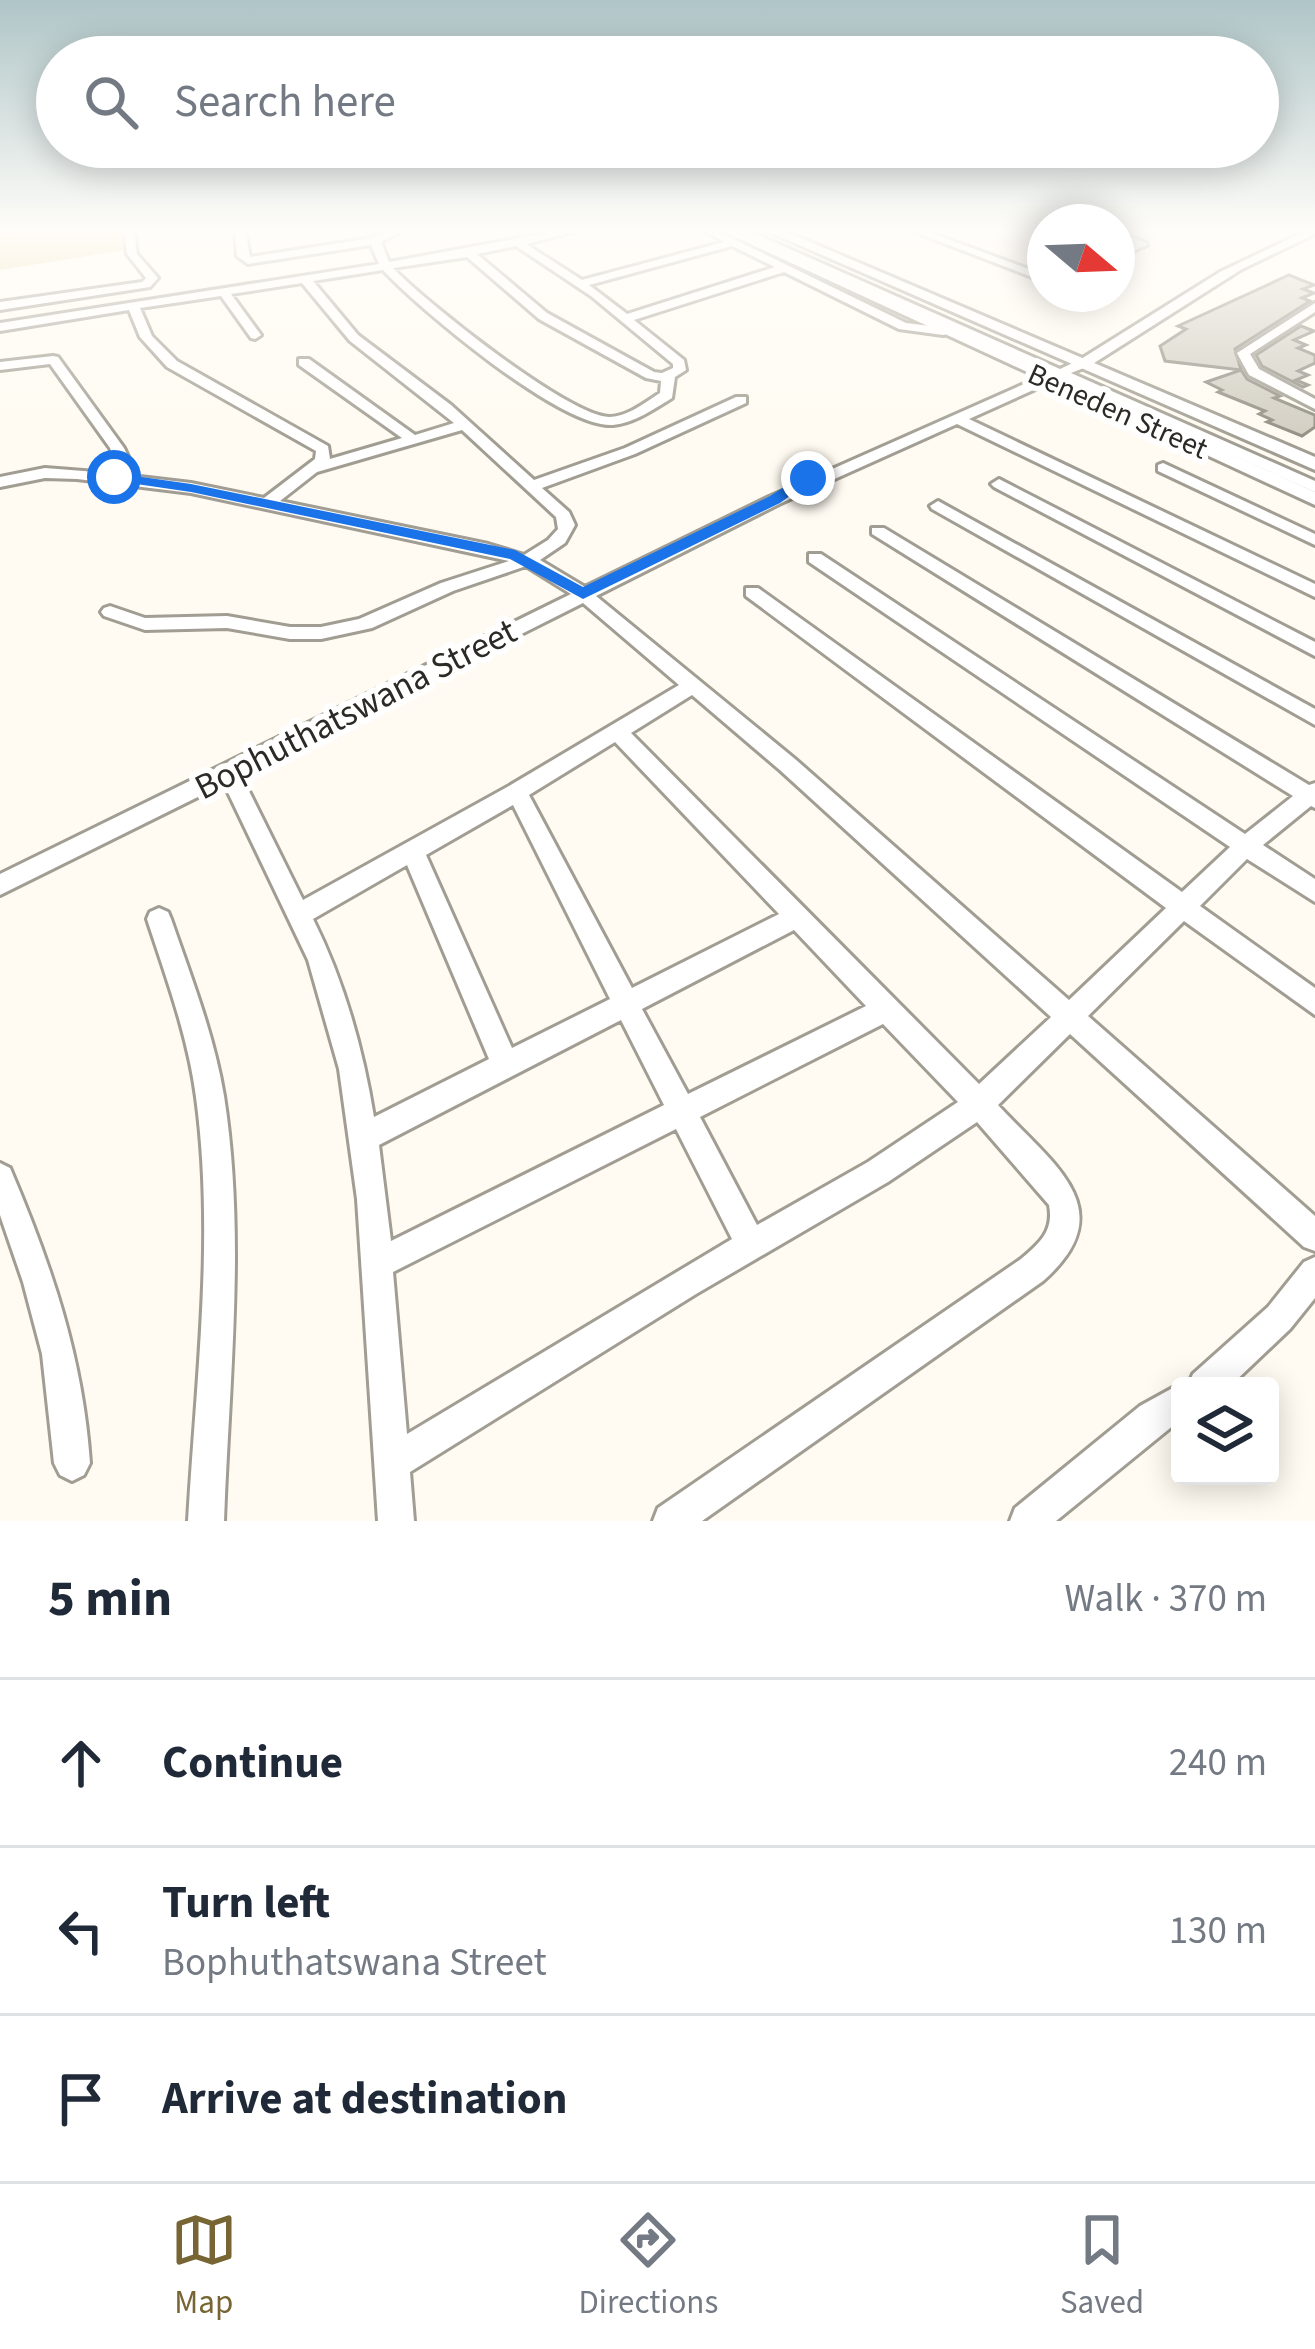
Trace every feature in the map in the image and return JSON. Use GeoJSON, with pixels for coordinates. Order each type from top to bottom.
{"type":"FeatureCollection","features":[{"type":"Feature","properties":{"kind":"main road","name":"Beneden Street"},"geometry":{"type":"LineString","coordinates":[[878,301],[943,331],[1058,367],[1315,464]]}},
{"type":"Feature","properties":{"kind":"main road","name":"Beneden Street"},"geometry":{"type":"LineString","coordinates":[[920,301],[1315,499]]}},
{"type":"Feature","properties":{"kind":"street"},"geometry":{"type":"LineString","coordinates":[[0,306],[33,301]]}},
{"type":"Feature","properties":{"kind":"street"},"geometry":{"type":"LineString","coordinates":[[0,327],[173,301]]}},
{"type":"Feature","properties":{"kind":"street"},"geometry":{"type":"LineString","coordinates":[[230,301],[255,335]]}},
{"type":"Feature","properties":{"kind":"street"},"geometry":{"type":"LineString","coordinates":[[110,613],[136,626],[245,624],[291,636],[363,626],[445,588],[528,559],[550,546],[567,525],[563,515],[464,424],[355,338],[323,301]]}},
{"type":"Feature","properties":{"kind":"street"},"geometry":{"type":"LineString","coordinates":[[425,301],[472,344],[594,419],[622,419],[667,395],[668,376]]}},
{"type":"Feature","properties":{"kind":"street"},"geometry":{"type":"LineString","coordinates":[[525,301],[543,316],[651,375],[668,376],[679,370],[679,363],[603,301]]}},
{"type":"Feature","properties":{"kind":"street"},"geometry":{"type":"LineString","coordinates":[[627,319],[682,301]]}},
{"type":"Feature","properties":{"kind":"street"},"geometry":{"type":"LineString","coordinates":[[851,301],[902,326],[943,331]]}},
{"type":"Feature","properties":{"kind":"street"},"geometry":{"type":"LineString","coordinates":[[896,301],[1315,477]]}},
{"type":"Feature","properties":{"kind":"street"},"geometry":{"type":"LineString","coordinates":[[912,301],[1315,487]]}},
{"type":"Feature","properties":{"kind":"street","name":"Bophuthatswana Street"},"geometry":{"type":"LineString","coordinates":[[0,884],[775,500],[959,420],[1179,301]]}},
{"type":"Feature","properties":{"kind":"street"},"geometry":{"type":"LineString","coordinates":[[1315,307],[1252,344],[1244,359],[1254,372],[1315,405]]}},
{"type":"Feature","properties":{"kind":"street"},"geometry":{"type":"LineString","coordinates":[[134,308],[146,337],[172,364],[323,449],[326,455],[315,468],[264,506]]}},
{"type":"Feature","properties":{"kind":"street"},"geometry":{"type":"LineString","coordinates":[[1298,317],[1315,322]]}},
{"type":"Feature","properties":{"kind":"street"},"geometry":{"type":"LineString","coordinates":[[0,366],[53,361],[118,448],[124,463],[114,477]]}},
{"type":"Feature","properties":{"kind":"street"},"geometry":{"type":"LineString","coordinates":[[304,362],[416,441]]}},
{"type":"Feature","properties":{"kind":"street","name":"Bophuthatswana Street"},"geometry":{"type":"LineString","coordinates":[[775,500],[808,478],[1058,367]]}},
{"type":"Feature","properties":{"kind":"street"},"geometry":{"type":"LineString","coordinates":[[532,486],[630,452],[741,400]]}},
{"type":"Feature","properties":{"kind":"street"},"geometry":{"type":"LineString","coordinates":[[959,420],[1315,591]]}},
{"type":"Feature","properties":{"kind":"street"},"geometry":{"type":"LineString","coordinates":[[315,468],[464,424]]}},
{"type":"Feature","properties":{"kind":"street"},"geometry":{"type":"LineString","coordinates":[[1163,468],[1315,541]]}},
{"type":"Feature","properties":{"kind":"street"},"geometry":{"type":"LineString","coordinates":[[0,482],[46,473],[191,488],[528,559],[583,594],[788,765],[1315,1236]]}},
{"type":"Feature","properties":{"kind":"street"},"geometry":{"type":"LineString","coordinates":[[999,484],[1315,650]]}},
{"type":"Feature","properties":{"kind":"street"},"geometry":{"type":"LineString","coordinates":[[938,506],[1315,718]]}},
{"type":"Feature","properties":{"kind":"street"},"geometry":{"type":"LineString","coordinates":[[394,1462],[878,1172],[979,1104],[1246,846],[1313,795],[878,531]]}},
{"type":"Feature","properties":{"kind":"street"},"geometry":{"type":"LineString","coordinates":[[815,559],[1315,892]]}},
{"type":"Feature","properties":{"kind":"street"},"geometry":{"type":"LineString","coordinates":[[752,592],[1315,1003]]}},
{"type":"Feature","properties":{"kind":"street"},"geometry":{"type":"LineString","coordinates":[[300,914],[619,733],[692,686]]}},
{"type":"Feature","properties":{"kind":"street"},"geometry":{"type":"LineString","coordinates":[[619,733],[979,1104],[1061,1196],[1069,1227],[1052,1253],[671,1521]]}},
{"type":"Feature","properties":{"kind":"street"},"geometry":{"type":"LineString","coordinates":[[229,772],[300,914],[353,1070],[377,1264],[396,1521]]}},
{"type":"Feature","properties":{"kind":"street"},"geometry":{"type":"LineString","coordinates":[[517,792],[751,1245]]}},
{"type":"Feature","properties":{"kind":"street"},"geometry":{"type":"LineString","coordinates":[[413,852],[506,1066]]}},
{"type":"Feature","properties":{"kind":"street"},"geometry":{"type":"LineString","coordinates":[[363,1138],[798,916]]}},
{"type":"Feature","properties":{"kind":"street"},"geometry":{"type":"LineString","coordinates":[[160,919],[200,1044],[210,1099],[217,1205],[206,1521]]}},
{"type":"Feature","properties":{"kind":"street"},"geometry":{"type":"LineString","coordinates":[[377,1264],[886,1009]]}},
{"type":"Feature","properties":{"kind":"street"},"geometry":{"type":"LineString","coordinates":[[0,1178],[57,1345],[72,1419],[72,1463]]}},
{"type":"Feature","properties":{"kind":"street"},"geometry":{"type":"LineString","coordinates":[[1215,1377],[1279,1318],[1315,1273]]}},
{"type":"Feature","properties":{"kind":"street"},"geometry":{"type":"LineString","coordinates":[[1028,1521],[1171,1406]]}},
{"type":"Feature","properties":{"kind":"building"},"geometry":{"type":"Polygon","coordinates":[[[1232,301],[1310,301],[1235,349],[1241,370],[1165,361],[1160,346],[1186,329],[1178,326],[1232,301]]]}},
{"type":"Feature","properties":{"kind":"building"},"geometry":{"type":"Polygon","coordinates":[[[1301,326],[1314,331],[1294,340],[1306,345],[1298,348],[1315,355],[1315,363],[1298,371],[1308,375],[1296,380],[1308,385],[1303,387],[1262,366],[1256,355],[1301,326]]]}},
{"type":"Feature","properties":{"kind":"building"},"geometry":{"type":"Polygon","coordinates":[[[1241,370],[1247,379],[1280,396],[1274,398],[1315,415],[1315,427],[1302,436],[1267,422],[1272,420],[1259,414],[1265,411],[1218,392],[1222,390],[1206,382],[1241,370]]]}},
{"type":"Feature","properties":{"kind":"route"},"geometry":{"type":"LineString","coordinates":[[114,477],[191,488],[515,555],[540,565],[583,594],[775,500],[808,478]]}}]}
